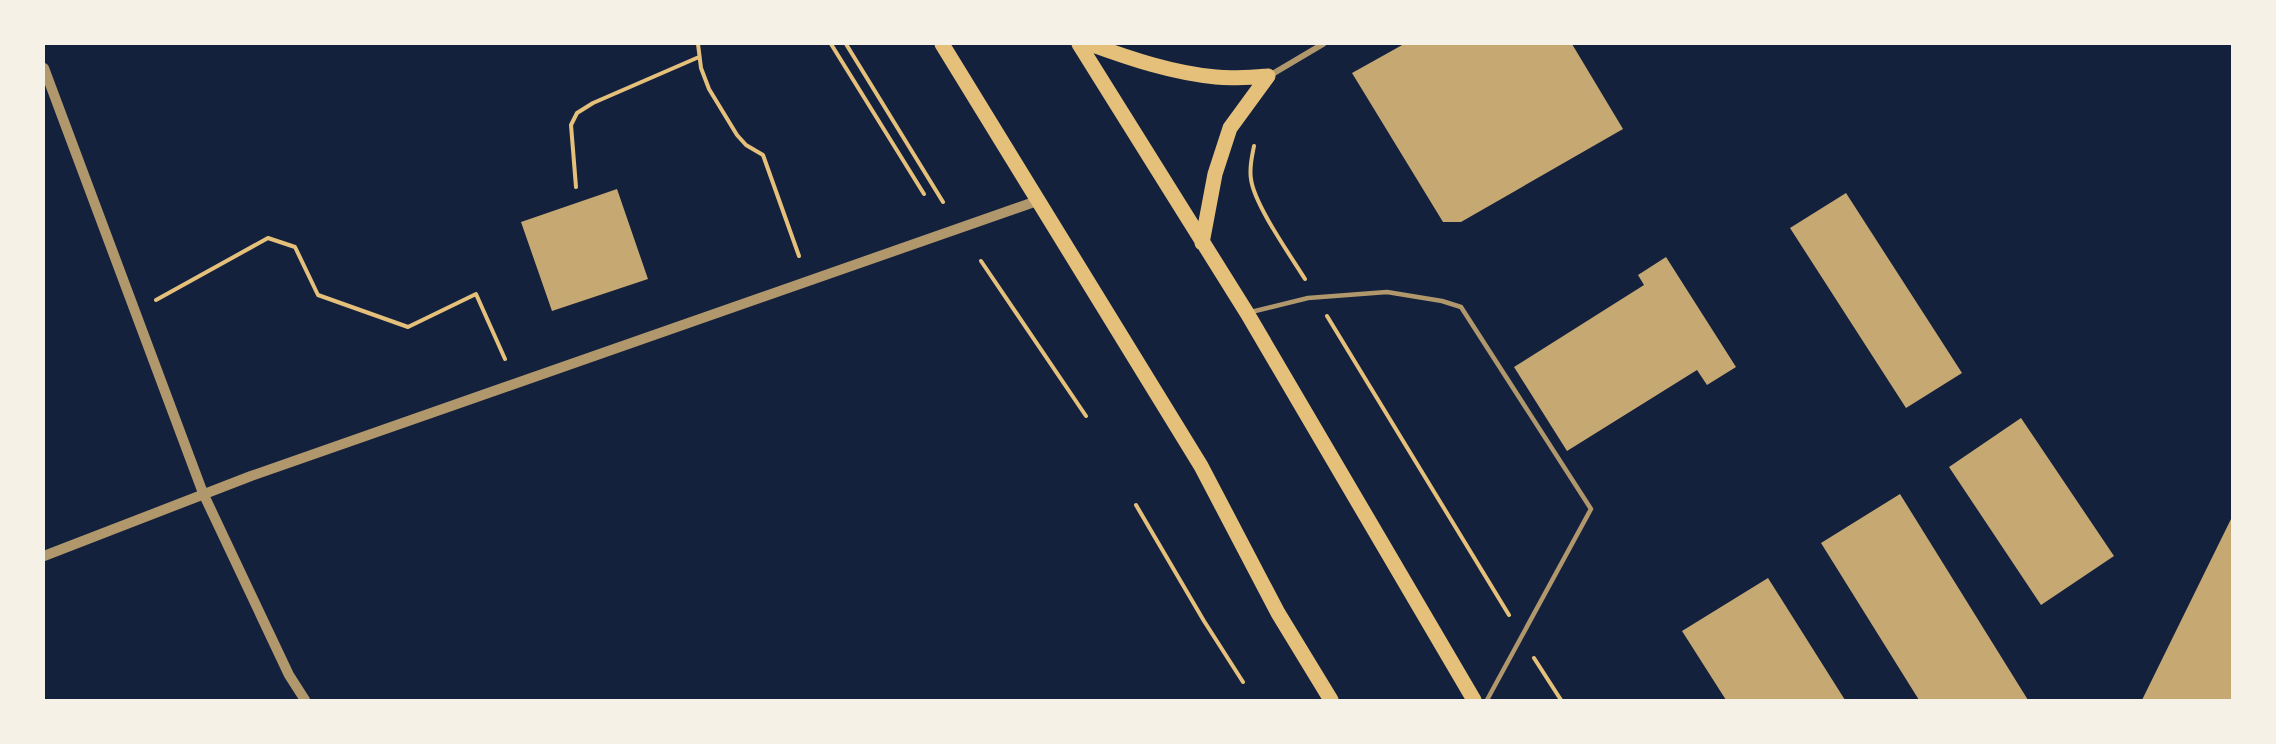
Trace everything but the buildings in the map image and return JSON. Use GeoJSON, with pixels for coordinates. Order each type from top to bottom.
{"type":"FeatureCollection","features":[{"type":"Feature","properties":{"kind":"main road"},"geometry":{"type":"LineString","coordinates":[[942,44],[1201,466],[1278,613],[1331,700]]}},
{"type":"Feature","properties":{"kind":"main road"},"geometry":{"type":"LineString","coordinates":[[1079,44],[1247,313],[1474,700]]}},
{"type":"Feature","properties":{"kind":"main road"},"geometry":{"type":"LineString","coordinates":[[1090,44],[1138,62],[1208,76],[1268,76]]}},
{"type":"Feature","properties":{"kind":"main road"},"geometry":{"type":"LineString","coordinates":[[1202,243],[1215,174],[1230,128],[1268,76]]}},
{"type":"Feature","properties":{"kind":"street"},"geometry":{"type":"LineString","coordinates":[[1268,76],[1323,44]]}},
{"type":"Feature","properties":{"kind":"street"},"geometry":{"type":"LineString","coordinates":[[44,68],[203,493],[289,675],[305,700]]}},
{"type":"Feature","properties":{"kind":"street"},"geometry":{"type":"LineString","coordinates":[[44,556],[203,493],[1037,201]]}},
{"type":"Feature","properties":{"kind":"lane"},"geometry":{"type":"LineString","coordinates":[[1247,313],[1308,298],[1387,292],[1442,301],[1461,307],[1591,509],[1487,700]]}},
{"type":"Feature","properties":{"kind":"path"},"geometry":{"type":"LineString","coordinates":[[698,44],[699,57],[709,89],[737,135],[746,145],[763,155],[799,256]]}},
{"type":"Feature","properties":{"kind":"path"},"geometry":{"type":"LineString","coordinates":[[831,44],[924,194]]}},
{"type":"Feature","properties":{"kind":"path"},"geometry":{"type":"LineString","coordinates":[[846,44],[943,201]]}},
{"type":"Feature","properties":{"kind":"path"},"geometry":{"type":"LineString","coordinates":[[576,187],[571,125],[578,113],[592,103],[699,57]]}},
{"type":"Feature","properties":{"kind":"path"},"geometry":{"type":"LineString","coordinates":[[1254,146],[1251,180],[1255,197],[1300,270]]}},
{"type":"Feature","properties":{"kind":"path"},"geometry":{"type":"LineString","coordinates":[[155,300],[268,238],[295,247],[318,295],[408,327],[476,294],[505,359]]}},
{"type":"Feature","properties":{"kind":"path"},"geometry":{"type":"LineString","coordinates":[[981,261],[1086,416]]}},
{"type":"Feature","properties":{"kind":"path"},"geometry":{"type":"LineString","coordinates":[[1339,336],[1506,610]]}},
{"type":"Feature","properties":{"kind":"path"},"geometry":{"type":"LineString","coordinates":[[1136,505],[1204,621],[1244,682]]}},
{"type":"Feature","properties":{"kind":"path"},"geometry":{"type":"LineString","coordinates":[[1540,666],[1561,700]]}}]}
